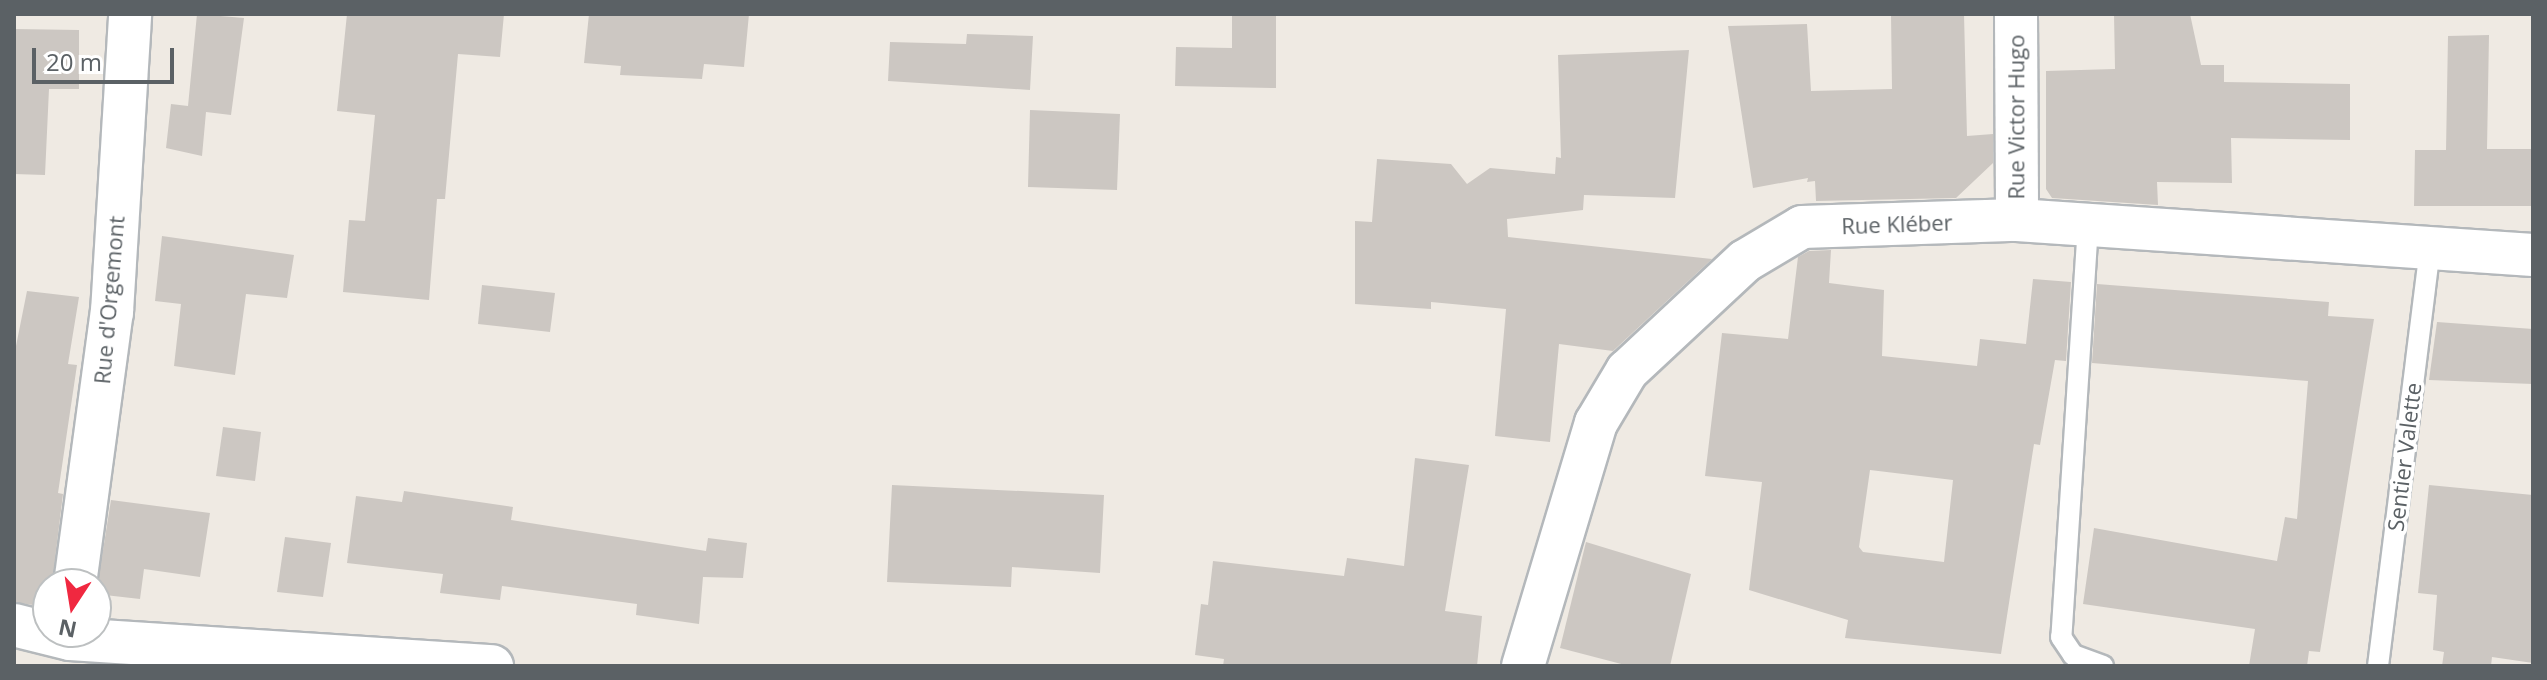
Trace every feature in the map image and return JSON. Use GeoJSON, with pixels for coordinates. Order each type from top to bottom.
{"type":"FeatureCollection","features":[{"type":"Feature","properties":{"kind":"street","name":"Rue d'Orgemont"},"geometry":{"type":"LineString","coordinates":[[77,568],[112,312],[130,14]]}},
{"type":"Feature","properties":{"kind":"street","name":"Rue Victor Hugo"},"geometry":{"type":"LineString","coordinates":[[2016,14],[2017,220]]}},
{"type":"Feature","properties":{"kind":"street","name":"Rue Kléber"},"geometry":{"type":"LineString","coordinates":[[1523,666],[1596,423],[1627,371],[1745,261],[1802,227],[2017,220],[2533,255]]}},
{"type":"Feature","properties":{"kind":"street"},"geometry":{"type":"LineString","coordinates":[[110,648],[492,666]]}},
{"type":"Feature","properties":{"kind":"lane"},"geometry":{"type":"LineString","coordinates":[[2088,225],[2061,637],[2073,655],[2103,666]]}},
{"type":"Feature","properties":{"kind":"lane","name":"Sentier Valette"},"geometry":{"type":"LineString","coordinates":[[2378,666],[2430,248]]}},
{"type":"Feature","properties":{"kind":"building"},"geometry":{"type":"Polygon","coordinates":[[[197,14],[244,18],[231,115],[206,112],[202,156],[166,148],[171,104],[188,106],[197,14]]]}},
{"type":"Feature","properties":{"kind":"building"},"geometry":{"type":"Polygon","coordinates":[[[347,14],[504,14],[500,57],[458,54],[445,199],[437,199],[429,300],[343,292],[349,220],[365,221],[375,115],[337,111],[347,14]]]}},
{"type":"Feature","properties":{"kind":"building"},"geometry":{"type":"Polygon","coordinates":[[[589,14],[749,14],[744,67],[704,64],[702,79],[620,75],[621,66],[584,63],[589,14]]]}},
{"type":"Feature","properties":{"kind":"building"},"geometry":{"type":"Polygon","coordinates":[[[1232,14],[1276,14],[1276,88],[1175,86],[1176,47],[1232,48],[1232,14]]]}},
{"type":"Feature","properties":{"kind":"building"},"geometry":{"type":"Polygon","coordinates":[[[1891,14],[1964,14],[1967,136],[1993,134],[1993,163],[1956,198],[1816,201],[1815,181],[1807,182],[1808,178],[1753,188],[1728,26],[1807,24],[1811,91],[1892,89],[1891,14]]]}},
{"type":"Feature","properties":{"kind":"building"},"geometry":{"type":"Polygon","coordinates":[[[2114,14],[2190,14],[2201,65],[2224,65],[2224,82],[2350,84],[2350,140],[2231,138],[2232,183],[2157,182],[2158,205],[2052,198],[2046,189],[2046,71],[2115,69],[2114,14]]]}},
{"type":"Feature","properties":{"kind":"building"},"geometry":{"type":"Polygon","coordinates":[[[14,29],[79,30],[79,89],[49,89],[45,175],[14,174],[14,29]]]}},
{"type":"Feature","properties":{"kind":"building"},"geometry":{"type":"Polygon","coordinates":[[[967,34],[1033,36],[1030,90],[888,81],[890,42],[966,44],[967,34]]]}},
{"type":"Feature","properties":{"kind":"building"},"geometry":{"type":"Polygon","coordinates":[[[2489,35],[2487,149],[2533,149],[2533,206],[2414,206],[2415,150],[2446,150],[2448,36],[2489,35]]]}},
{"type":"Feature","properties":{"kind":"building"},"geometry":{"type":"Polygon","coordinates":[[[1689,50],[1675,198],[1584,195],[1583,210],[1507,219],[1508,237],[1712,259],[1613,351],[1559,344],[1550,442],[1495,436],[1506,309],[1431,302],[1431,309],[1355,304],[1355,221],[1372,222],[1377,159],[1451,164],[1467,184],[1490,168],[1555,174],[1556,157],[1561,158],[1558,55],[1689,50]]]}},
{"type":"Feature","properties":{"kind":"building"},"geometry":{"type":"Polygon","coordinates":[[[1030,110],[1120,114],[1117,190],[1028,187],[1030,110]]]}},
{"type":"Feature","properties":{"kind":"building"},"geometry":{"type":"Polygon","coordinates":[[[162,236],[294,255],[287,298],[246,294],[235,375],[174,366],[181,304],[155,301],[162,236]]]}},
{"type":"Feature","properties":{"kind":"building"},"geometry":{"type":"Polygon","coordinates":[[[1831,250],[1829,283],[1884,290],[1882,356],[1977,366],[1980,339],[2026,344],[2033,279],[2071,282],[2066,361],[2055,360],[2040,445],[2034,444],[2001,654],[1845,638],[1848,620],[1749,590],[1762,482],[1705,476],[1722,333],[1788,339],[1798,257],[1809,251],[1831,250]],[[1870,470],[1859,547],[1863,552],[1944,562],[1953,480],[1870,470]]]}},
{"type":"Feature","properties":{"kind":"building"},"geometry":{"type":"Polygon","coordinates":[[[2097,284],[2329,302],[2328,316],[2374,319],[2320,652],[2309,651],[2307,666],[2249,666],[2255,629],[2083,604],[2094,528],[2277,561],[2285,517],[2297,519],[2308,381],[2092,363],[2097,284]]]}},
{"type":"Feature","properties":{"kind":"building"},"geometry":{"type":"Polygon","coordinates":[[[482,285],[555,293],[550,332],[478,324],[482,285]]]}},
{"type":"Feature","properties":{"kind":"building"},"geometry":{"type":"Polygon","coordinates":[[[27,291],[79,297],[68,364],[77,365],[58,493],[63,494],[54,568],[32,568],[32,605],[14,602],[14,356],[27,291]]]}},
{"type":"Feature","properties":{"kind":"building"},"geometry":{"type":"Polygon","coordinates":[[[2437,322],[2533,329],[2533,384],[2429,380],[2437,322]]]}},
{"type":"Feature","properties":{"kind":"building"},"geometry":{"type":"Polygon","coordinates":[[[223,427],[261,432],[255,481],[216,476],[223,427]]]}},
{"type":"Feature","properties":{"kind":"building"},"geometry":{"type":"Polygon","coordinates":[[[1415,458],[1469,465],[1445,611],[1482,616],[1477,666],[1223,666],[1224,659],[1195,655],[1201,604],[1208,605],[1213,561],[1344,576],[1347,558],[1404,566],[1415,458]]]}},
{"type":"Feature","properties":{"kind":"building"},"geometry":{"type":"Polygon","coordinates":[[[892,485],[1104,495],[1100,573],[1012,567],[1011,587],[887,582],[892,485]]]}},
{"type":"Feature","properties":{"kind":"building"},"geometry":{"type":"Polygon","coordinates":[[[2429,485],[2533,495],[2533,663],[2492,657],[2491,666],[2442,666],[2444,652],[2433,650],[2437,595],[2418,593],[2429,485]]]}},
{"type":"Feature","properties":{"kind":"building"},"geometry":{"type":"Polygon","coordinates":[[[404,491],[513,507],[511,520],[706,551],[708,538],[747,543],[743,578],[703,577],[699,624],[636,615],[637,604],[502,586],[500,600],[440,593],[443,574],[347,563],[356,496],[402,502],[404,491]]]}},
{"type":"Feature","properties":{"kind":"building"},"geometry":{"type":"Polygon","coordinates":[[[111,500],[210,513],[200,577],[144,569],[140,599],[112,596],[112,568],[100,568],[111,500]]]}},
{"type":"Feature","properties":{"kind":"building"},"geometry":{"type":"Polygon","coordinates":[[[285,537],[331,543],[323,597],[277,592],[285,537]]]}},
{"type":"Feature","properties":{"kind":"building"},"geometry":{"type":"Polygon","coordinates":[[[1586,542],[1691,574],[1670,666],[1629,666],[1560,648],[1586,542]]]}}]}
